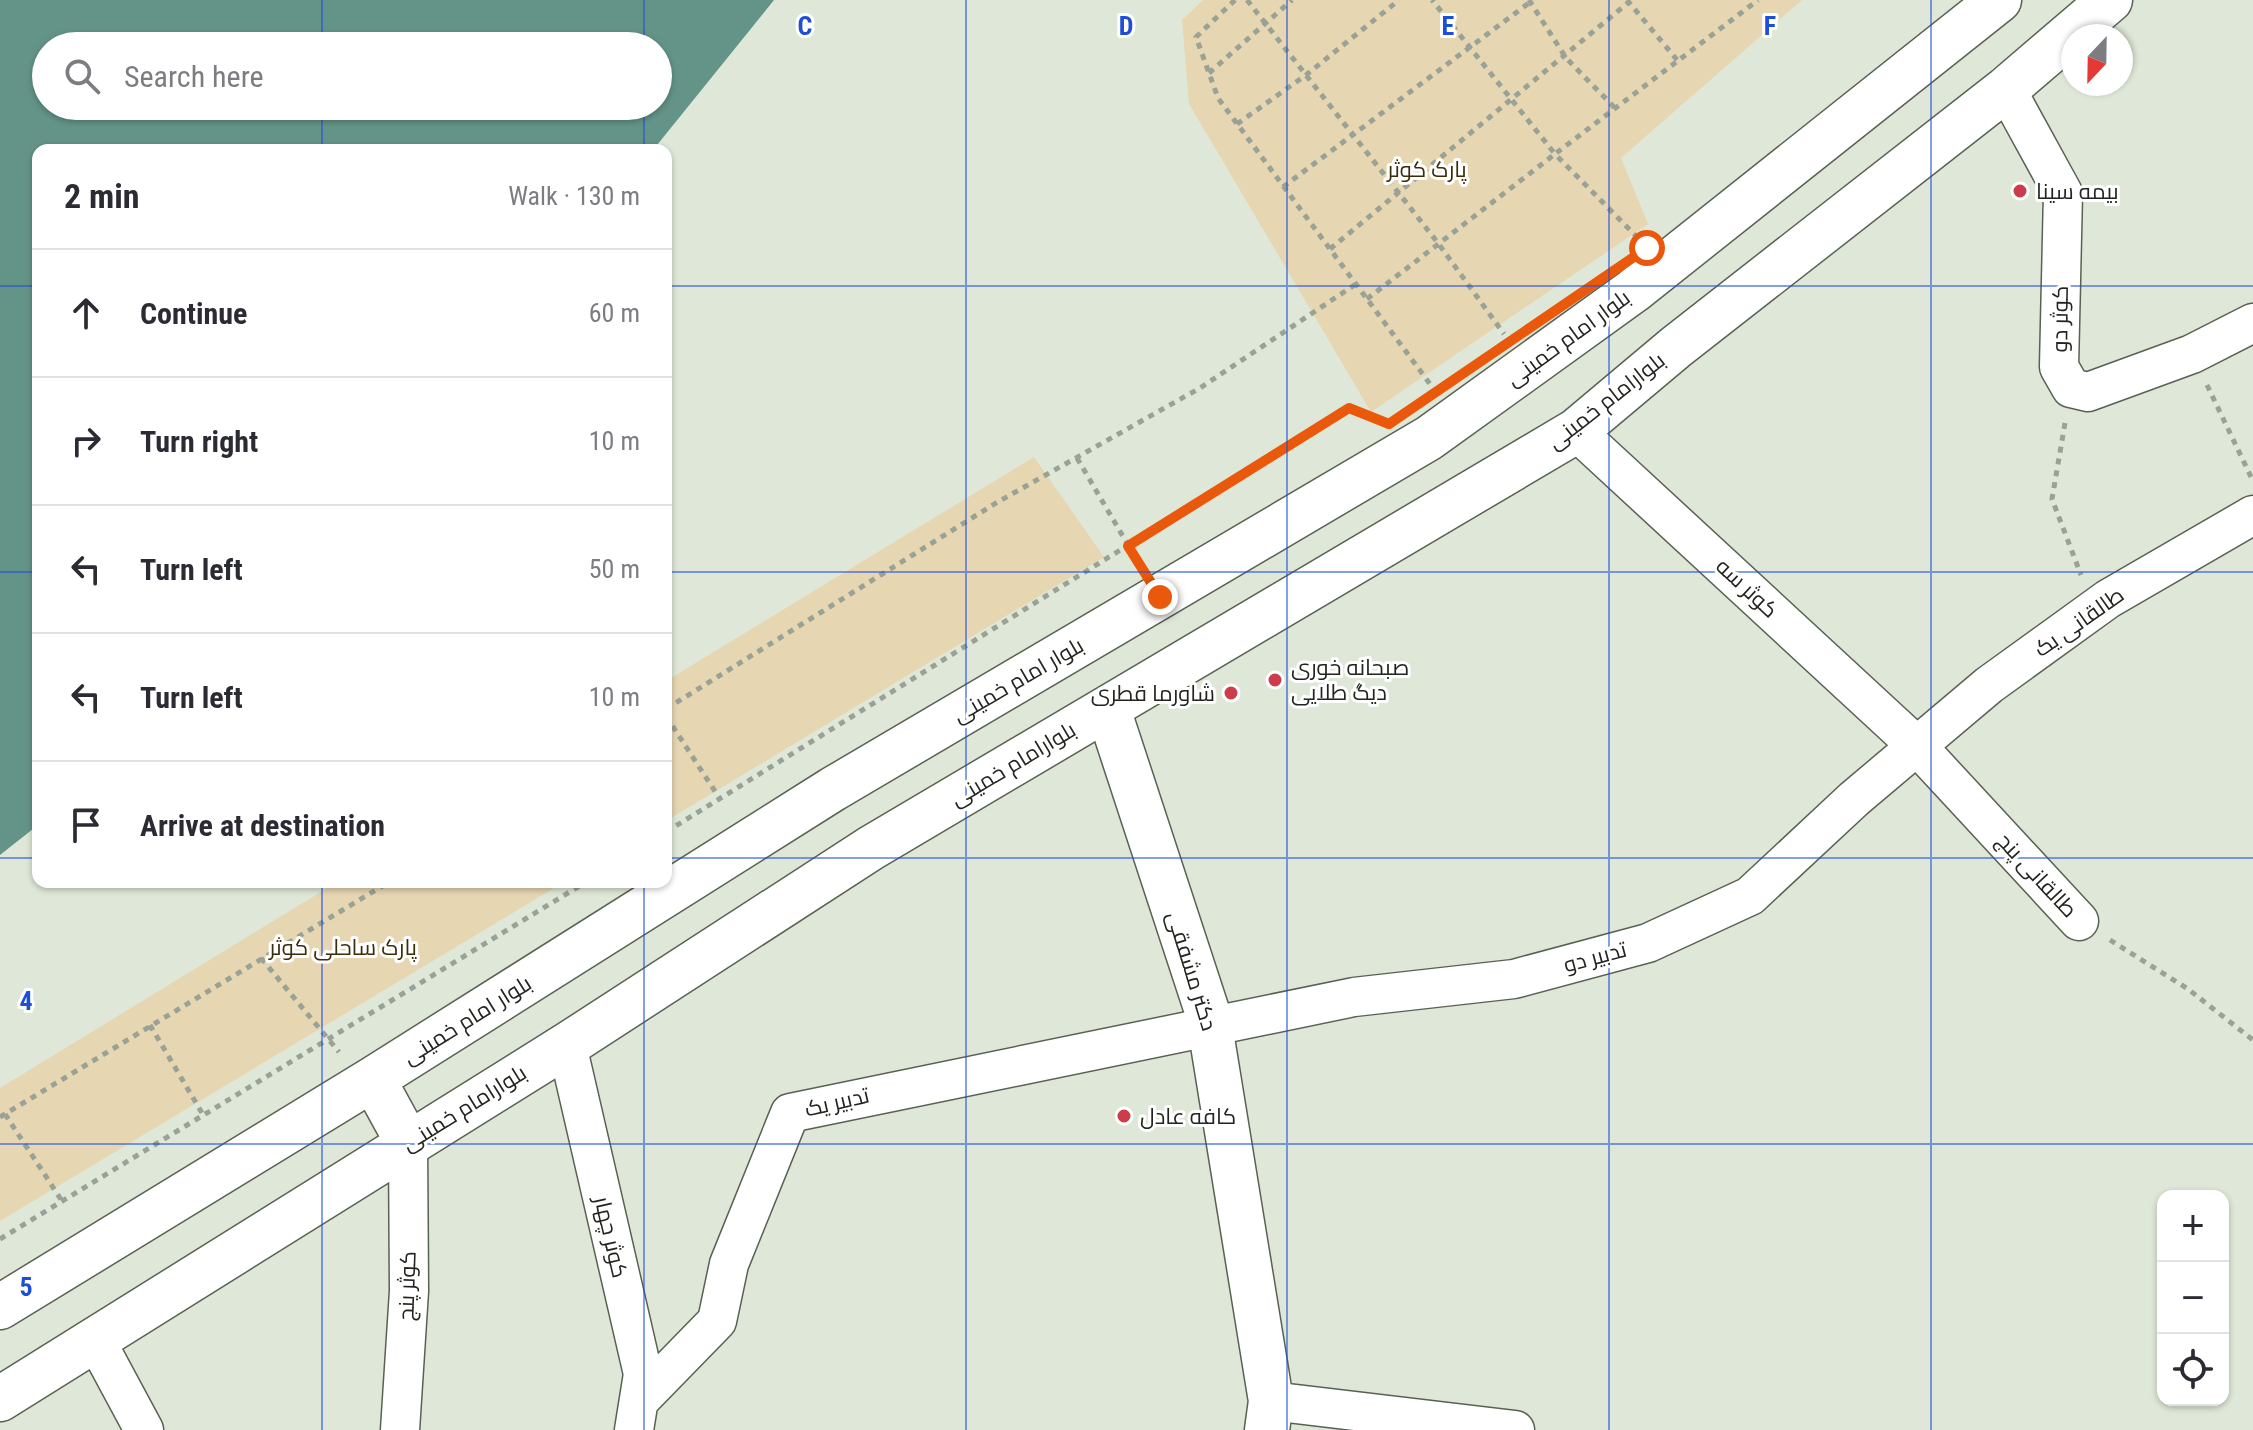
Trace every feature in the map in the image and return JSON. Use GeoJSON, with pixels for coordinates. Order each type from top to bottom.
{"type":"FeatureCollection","features":[{"type":"Feature","properties":{"kind":"main road","name":"بلوار امام خمینی"},"geometry":{"type":"LineString","coordinates":[[0,1307],[368,1082],[833,789],[1429,438],[1530,366],[1771,184],[1999,0]]}},
{"type":"Feature","properties":{"kind":"main road","name":"بلوارامام خمینی"},"geometry":{"type":"LineString","coordinates":[[0,1399],[94,1337],[567,1045],[871,848],[1576,431],[1676,347],[2006,89],[2110,0]]}},
{"type":"Feature","properties":{"kind":"main road","name":"دکتر مشفقی"},"geometry":{"type":"LineString","coordinates":[[1108,709],[1210,1026],[1269,1415]]}},
{"type":"Feature","properties":{"kind":"main road"},"geometry":{"type":"LineString","coordinates":[[368,1082],[408,1143]]}},
{"type":"Feature","properties":{"kind":"street","name":"کوثر دو"},"geometry":{"type":"LineString","coordinates":[[2006,89],[2063,193],[2059,367],[2071,388]]}},
{"type":"Feature","properties":{"kind":"street"},"geometry":{"type":"LineString","coordinates":[[2071,388],[2088,392],[2192,354],[2253,323]]}},
{"type":"Feature","properties":{"kind":"street","name":"کوثر سه"},"geometry":{"type":"LineString","coordinates":[[1576,431],[1917,746]]}},
{"type":"Feature","properties":{"kind":"street","name":"طالقانی یک"},"geometry":{"type":"LineString","coordinates":[[1917,746],[1989,685],[2094,609],[2253,515]]}},
{"type":"Feature","properties":{"kind":"street","name":"طالقانی پنج"},"geometry":{"type":"LineString","coordinates":[[1917,746],[2079,921]]}},
{"type":"Feature","properties":{"kind":"street","name":"تدبیر دو"},"geometry":{"type":"LineString","coordinates":[[1210,1026],[1354,997],[1514,979],[1648,943],[1750,896],[1854,799],[1917,746]]}},
{"type":"Feature","properties":{"kind":"street","name":"تدبیر یک"},"geometry":{"type":"LineString","coordinates":[[636,1416],[717,1321],[729,1264],[790,1113],[1210,1026]]}},
{"type":"Feature","properties":{"kind":"street","name":"کوثر چهار"},"geometry":{"type":"LineString","coordinates":[[567,1045],[643,1374],[636,1416]]}},
{"type":"Feature","properties":{"kind":"street","name":"کوثر پنج"},"geometry":{"type":"LineString","coordinates":[[400,1430],[409,1291],[408,1143]]}},
{"type":"Feature","properties":{"kind":"street"},"geometry":{"type":"LineString","coordinates":[[94,1337],[144,1430]]}},
{"type":"Feature","properties":{"kind":"street"},"geometry":{"type":"LineString","coordinates":[[1269,1415],[1515,1430]]}},
{"type":"Feature","properties":{"kind":"path"},"geometry":{"type":"LineString","coordinates":[[1235,0],[1196,37],[1218,98],[1436,392],[1424,400]]}},
{"type":"Feature","properties":{"kind":"path"},"geometry":{"type":"LineString","coordinates":[[1247,0],[1438,243],[1530,366]]}},
{"type":"Feature","properties":{"kind":"path"},"geometry":{"type":"LineString","coordinates":[[1209,73],[1292,0]]}},
{"type":"Feature","properties":{"kind":"path"},"geometry":{"type":"LineString","coordinates":[[1237,124],[1306,75],[1399,0]]}},
{"type":"Feature","properties":{"kind":"path"},"geometry":{"type":"LineString","coordinates":[[1432,0],[1555,154],[1647,248]]}},
{"type":"Feature","properties":{"kind":"path"},"geometry":{"type":"LineString","coordinates":[[1367,299],[1758,0]]}},
{"type":"Feature","properties":{"kind":"path"},"geometry":{"type":"LineString","coordinates":[[1283,187],[1530,1],[1566,58],[1615,108]]}},
{"type":"Feature","properties":{"kind":"path"},"geometry":{"type":"LineString","coordinates":[[1330,249],[1566,58],[1628,1],[1678,61]]}},
{"type":"Feature","properties":{"kind":"path"},"geometry":{"type":"LineString","coordinates":[[672,705],[996,503],[1200,388],[1356,284]]}},
{"type":"Feature","properties":{"kind":"path"},"geometry":{"type":"LineString","coordinates":[[2192,354],[2253,482]]}},
{"type":"Feature","properties":{"kind":"path"},"geometry":{"type":"LineString","coordinates":[[2071,388],[2052,499],[2094,609]]}},
{"type":"Feature","properties":{"kind":"path"},"geometry":{"type":"LineString","coordinates":[[672,828],[1349,408],[1389,424]]}},
{"type":"Feature","properties":{"kind":"path"},"geometry":{"type":"LineString","coordinates":[[1077,458],[1160,597]]}},
{"type":"Feature","properties":{"kind":"path"},"geometry":{"type":"LineString","coordinates":[[672,725],[720,799]]}},
{"type":"Feature","properties":{"kind":"path"},"geometry":{"type":"LineString","coordinates":[[62,1201],[2,1115],[379,888]]}},
{"type":"Feature","properties":{"kind":"path"},"geometry":{"type":"LineString","coordinates":[[0,1239],[202,1113],[576,888]]}},
{"type":"Feature","properties":{"kind":"path","name":"طالقانی پنج"},"geometry":{"type":"LineString","coordinates":[[2079,921],[2188,989],[2253,1040]]}},
{"type":"Feature","properties":{"kind":"path"},"geometry":{"type":"LineString","coordinates":[[261,958],[368,1082]]}},
{"type":"Feature","properties":{"kind":"path"},"geometry":{"type":"LineString","coordinates":[[150,1025],[202,1113]]}},
{"type":"Feature","properties":{"kind":"green space","name":"پارک کوثر"},"geometry":{"type":"Polygon","coordinates":[[[1203,0],[1802,0],[1621,158],[1648,224],[1371,412],[1189,104],[1182,20],[1203,0]]]}},
{"type":"Feature","properties":{"kind":"green space"},"geometry":{"type":"Polygon","coordinates":[[[1034,457],[1104,557],[672,817],[672,677],[1034,457]]]}},
{"type":"Feature","properties":{"kind":"green space","name":"پارک ساحلی کوثر"},"geometry":{"type":"Polygon","coordinates":[[[327,888],[554,888],[0,1221],[0,1088],[327,888]]]}},
{"type":"Feature","properties":{"kind":"water"},"geometry":{"type":"Polygon","coordinates":[[[0,0],[774,0],[658,144],[32,144],[32,830],[0,855],[0,0]]]}},
{"type":"Feature","properties":{"kind":"place","name":"بیمه سینا"},"geometry":{"type":"Point","coordinates":[2020,191]}},
{"type":"Feature","properties":{"kind":"place","name":"صبحانه خوری دیگ طلایی"},"geometry":{"type":"Point","coordinates":[1275,680]}},
{"type":"Feature","properties":{"kind":"place","name":"شاورما قطری"},"geometry":{"type":"Point","coordinates":[1231,693]}},
{"type":"Feature","properties":{"kind":"place","name":"کافه عادل"},"geometry":{"type":"Point","coordinates":[1124,1116]}},
{"type":"Feature","properties":{"kind":"route"},"geometry":{"type":"LineString","coordinates":[[1160,597],[1128,546],[1349,408],[1389,424],[1647,248]]}}]}
